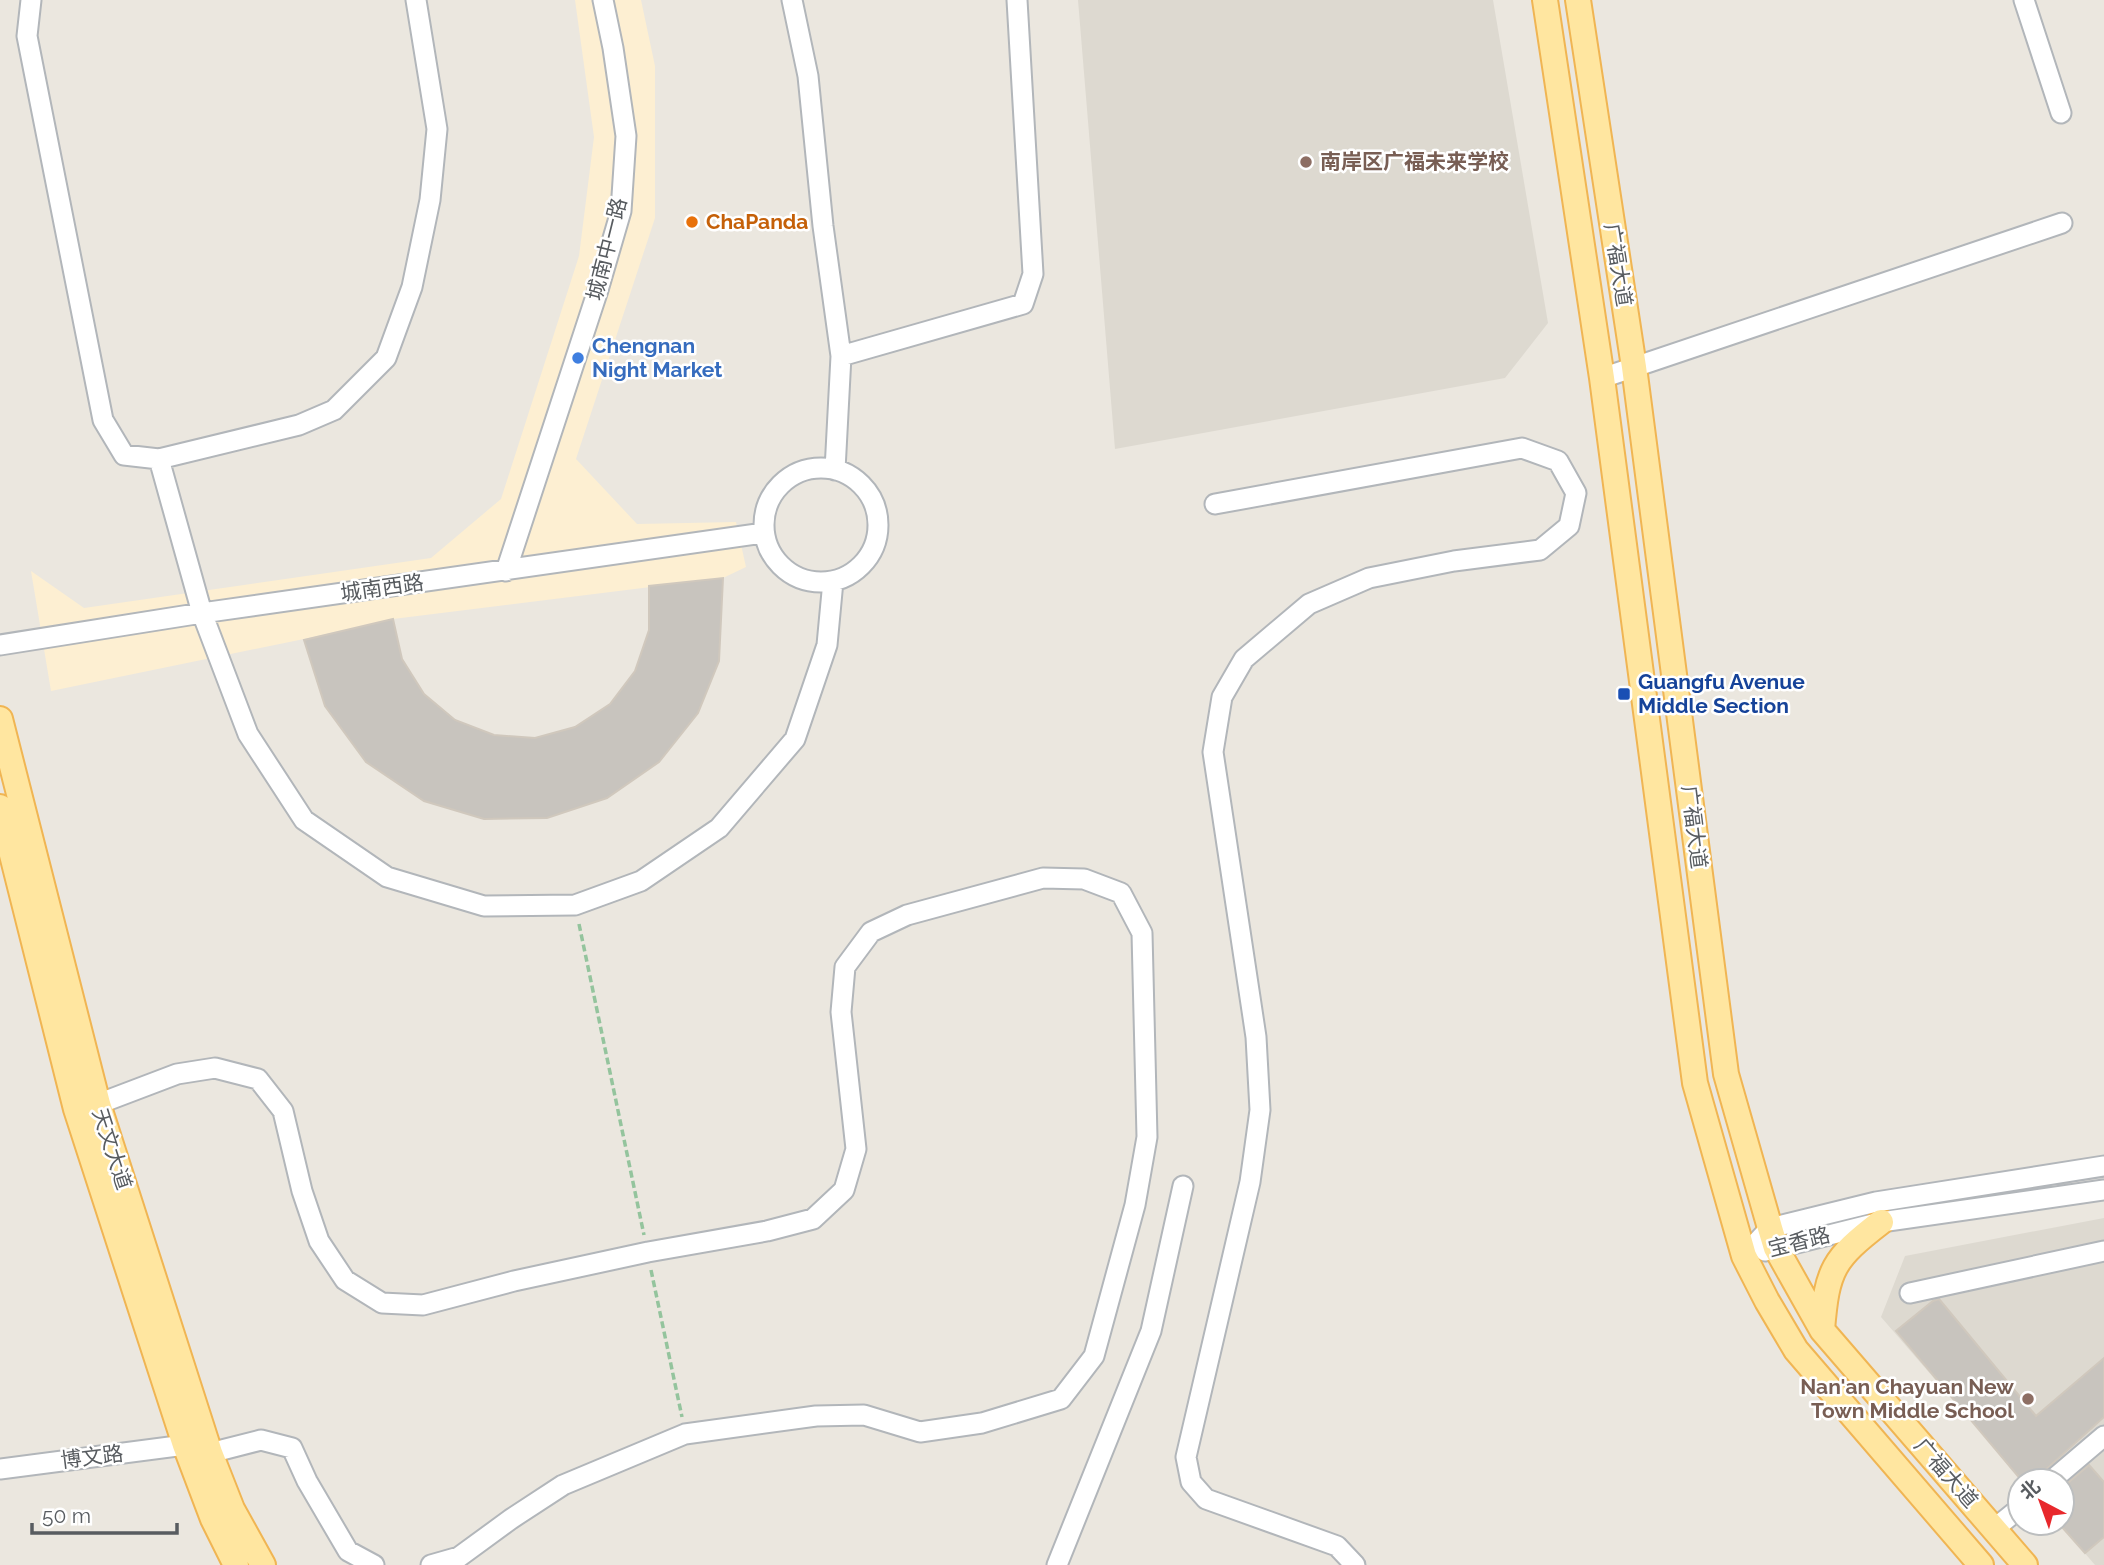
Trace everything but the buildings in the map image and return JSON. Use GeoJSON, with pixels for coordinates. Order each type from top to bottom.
{"type":"FeatureCollection","features":[{"type":"Feature","properties":{"kind":"main road","name":"广福大道"},"geometry":{"type":"LineString","coordinates":[[1545,0],[1602,378],[1695,1083],[1744,1256],[1796,1350],[1981,1565]]}},
{"type":"Feature","properties":{"kind":"main road","name":"广福大道"},"geometry":{"type":"LineString","coordinates":[[1578,0],[1634,368],[1727,1074],[1773,1238],[1822,1330],[2025,1565]]}},
{"type":"Feature","properties":{"kind":"main road","name":"天文大道"},"geometry":{"type":"LineString","coordinates":[[0,719],[98,1104],[209,1453],[232,1509],[263,1565]]}},
{"type":"Feature","properties":{"kind":"main road","name":"天文大道"},"geometry":{"type":"LineString","coordinates":[[0,807],[76,1109],[185,1445],[213,1519],[236,1565]]}},
{"type":"Feature","properties":{"kind":"main road"},"geometry":{"type":"LineString","coordinates":[[1822,1330],[1825,1293],[1834,1267],[1850,1246],[1881,1222]]}},
{"type":"Feature","properties":{"kind":"street"},"geometry":{"type":"LineString","coordinates":[[31,0],[27,36],[103,420],[124,455],[159,459],[299,425],[334,410],[386,358],[412,287],[430,200],[437,129],[416,0]]}},
{"type":"Feature","properties":{"kind":"street","name":"城南中一路"},"geometry":{"type":"LineString","coordinates":[[506,571],[598,290],[621,211],[626,136],[614,48],[603,0]]}},
{"type":"Feature","properties":{"kind":"street"},"geometry":{"type":"LineString","coordinates":[[792,0],[808,76],[823,226],[841,356],[835,470]]}},
{"type":"Feature","properties":{"kind":"street"},"geometry":{"type":"LineString","coordinates":[[841,356],[1023,304],[1034,274],[1017,0]]}},
{"type":"Feature","properties":{"kind":"street"},"geometry":{"type":"LineString","coordinates":[[2024,0],[2062,113]]}},
{"type":"Feature","properties":{"kind":"street"},"geometry":{"type":"LineString","coordinates":[[1602,378],[2062,223]]}},
{"type":"Feature","properties":{"kind":"street"},"geometry":{"type":"LineString","coordinates":[[1215,504],[1522,448],[1558,461],[1576,493],[1569,526],[1540,550],[1454,561],[1369,578],[1309,604],[1244,659],[1222,697],[1213,752],[1256,1037],[1260,1110],[1250,1182],[1186,1457],[1191,1482],[1206,1499],[1337,1546],[1355,1565]]}},
{"type":"Feature","properties":{"kind":"street"},"geometry":{"type":"LineString","coordinates":[[159,459],[202,613],[248,734],[304,820],[387,877],[484,906],[575,905],[640,881],[719,828],[796,739],[827,645],[834,581]]}},
{"type":"Feature","properties":{"kind":"street"},"geometry":{"type":"LineString","coordinates":[[817,468],[835,470],[852,477],[866,489],[875,506],[879,525],[875,544],[866,561],[851,574],[834,581],[814,582],[796,577],[780,566],[769,551],[764,533],[765,514],[771,497],[783,483],[799,472],[817,468]]}},
{"type":"Feature","properties":{"kind":"street","name":"城南西路"},"geometry":{"type":"LineString","coordinates":[[0,645],[202,613],[764,533]]}},
{"type":"Feature","properties":{"kind":"street"},"geometry":{"type":"LineString","coordinates":[[98,1104],[177,1074],[202,1070],[215,1068],[258,1079],[284,1111],[302,1191],[319,1241],[345,1280],[382,1303],[423,1305],[648,1252],[767,1231],[813,1219],[844,1190],[856,1149],[841,1012],[845,967],[871,932],[907,915],[1043,878],[1084,879],[1121,893],[1142,933],[1147,1137],[1135,1205],[1094,1356],[1061,1399],[982,1423],[920,1432],[864,1415],[816,1416],[685,1434],[563,1485],[511,1518],[459,1557],[431,1565]]}},
{"type":"Feature","properties":{"kind":"street","name":"宝香路"},"geometry":{"type":"LineString","coordinates":[[1744,1256],[1773,1238],[1876,1202],[2104,1166]]}},
{"type":"Feature","properties":{"kind":"street"},"geometry":{"type":"LineString","coordinates":[[1057,1565],[1151,1331],[1183,1186]]}},
{"type":"Feature","properties":{"kind":"street","name":"宝香路"},"geometry":{"type":"LineString","coordinates":[[1773,1238],[2104,1190]]}},
{"type":"Feature","properties":{"kind":"street"},"geometry":{"type":"LineString","coordinates":[[1910,1293],[2104,1251]]}},
{"type":"Feature","properties":{"kind":"street"},"geometry":{"type":"LineString","coordinates":[[2067,1467],[2104,1436]]}},
{"type":"Feature","properties":{"kind":"street"},"geometry":{"type":"LineString","coordinates":[[209,1453],[261,1440],[292,1448],[307,1481],[348,1551],[374,1565]]}},
{"type":"Feature","properties":{"kind":"street","name":"博文路"},"geometry":{"type":"LineString","coordinates":[[0,1469],[185,1445]]}},
{"type":"Feature","properties":{"kind":"street"},"geometry":{"type":"LineString","coordinates":[[1994,1529],[2006,1519]]}},
{"type":"Feature","properties":{"kind":"path"},"geometry":{"type":"LineString","coordinates":[[575,905],[685,1434]]}},
{"type":"Feature","properties":{"kind":"shaded area","name":"Chengnan Night Market"},"geometry":{"type":"Polygon","coordinates":[[[575,0],[641,0],[655,66],[655,218],[576,459],[637,524],[736,522],[746,567],[723,578],[393,619],[51,691],[31,571],[84,608],[431,558],[501,499],[579,256],[594,137],[575,0]]]}},
{"type":"Feature","properties":{"kind":"shaded area","name":"南岸区广福未来学校"},"geometry":{"type":"Polygon","coordinates":[[[1078,0],[1493,0],[1548,323],[1505,378],[1115,449],[1078,0]]]}},
{"type":"Feature","properties":{"kind":"shaded area","name":"Nan'an Chayuan New Town Middle School"},"geometry":{"type":"Polygon","coordinates":[[[2104,1218],[2104,1565],[2095,1565],[2071,1537],[2076,1537],[2076,1467],[2011,1467],[1881,1317],[1905,1256],[2104,1218]]]}},
{"type":"Feature","properties":{"kind":"place","name":"南岸区广福未来学校"},"geometry":{"type":"Point","coordinates":[1306,162]}},
{"type":"Feature","properties":{"kind":"place","name":"ChaPanda"},"geometry":{"type":"Point","coordinates":[692,222]}},
{"type":"Feature","properties":{"kind":"place","name":"Chengnan Night Market"},"geometry":{"type":"Point","coordinates":[578,358]}},
{"type":"Feature","properties":{"kind":"place","name":"Guangfu Avenue Middle Section"},"geometry":{"type":"Point","coordinates":[1624,694]}},
{"type":"Feature","properties":{"kind":"place","name":"Nan'an Chayuan New Town Middle School"},"geometry":{"type":"Point","coordinates":[2028,1399]}}]}
